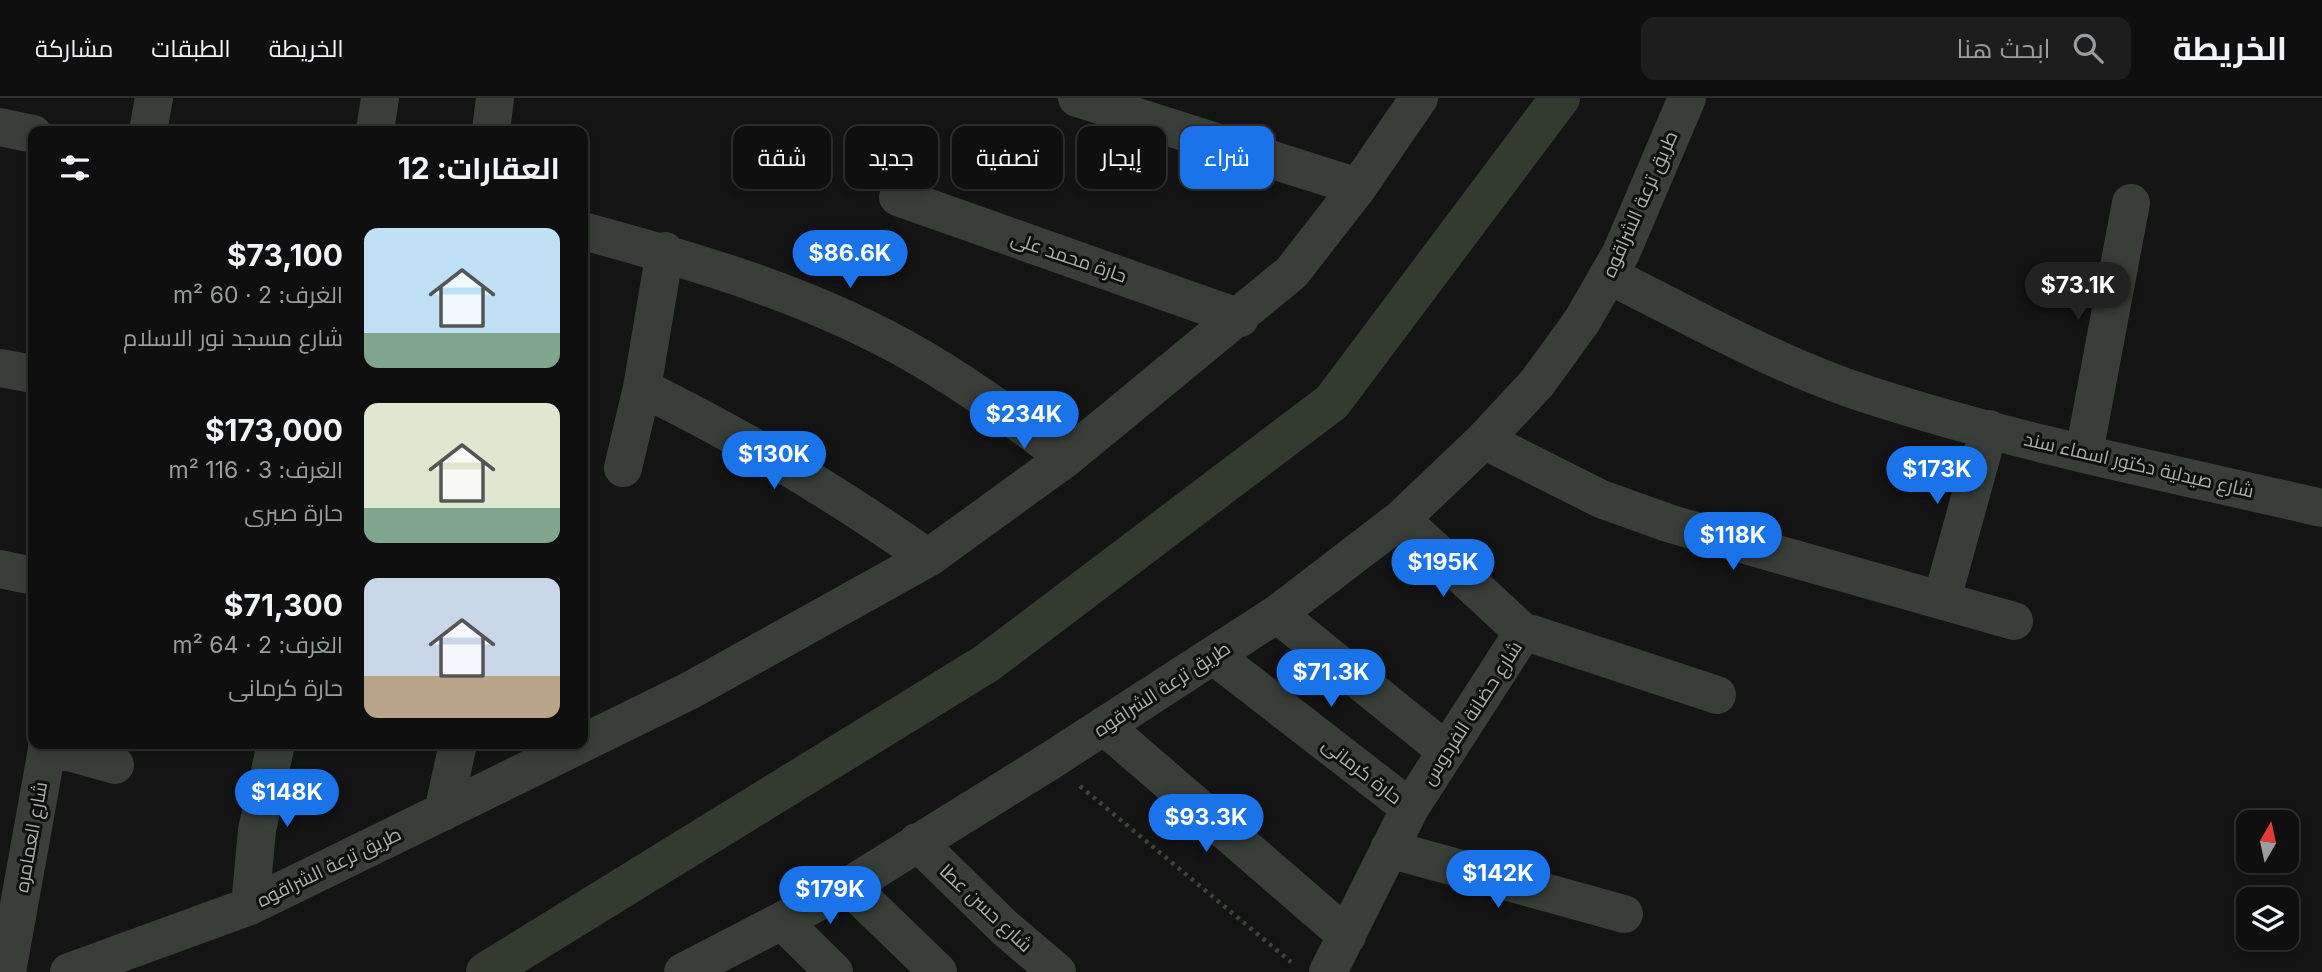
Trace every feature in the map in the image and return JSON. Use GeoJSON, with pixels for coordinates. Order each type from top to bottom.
{"type":"FeatureCollection","features":[{"type":"Feature","properties":{"kind":"street"},"geometry":{"type":"LineString","coordinates":[[149,126],[154,98]]}},
{"type":"Feature","properties":{"kind":"street"},"geometry":{"type":"LineString","coordinates":[[376,126],[380,98]]}},
{"type":"Feature","properties":{"kind":"street"},"geometry":{"type":"LineString","coordinates":[[492,126],[495,98]]}},
{"type":"Feature","properties":{"kind":"street"},"geometry":{"type":"LineString","coordinates":[[1077,98],[1359,187]]}},
{"type":"Feature","properties":{"kind":"street","name":"طريق ترعة الشراقوه"},"geometry":{"type":"LineString","coordinates":[[588,740],[691,690],[928,558],[1066,458],[1240,318],[1292,271],[1359,187],[1419,98]]}},
{"type":"Feature","properties":{"kind":"street","name":"طريق ترعة الشراقوه"},"geometry":{"type":"LineString","coordinates":[[683,972],[744,960],[783,922],[849,886],[1214,656],[1277,614],[1401,519],[1484,440],[1536,383],[1582,321],[1608,275],[1687,98]]}},
{"type":"Feature","properties":{"kind":"street"},"geometry":{"type":"LineString","coordinates":[[0,127],[28,133]]}},
{"type":"Feature","properties":{"kind":"street","name":"حارة محمد على"},"geometry":{"type":"LineString","coordinates":[[898,197],[1240,318]]}},
{"type":"Feature","properties":{"kind":"street"},"geometry":{"type":"LineString","coordinates":[[2084,453],[2131,203]]}},
{"type":"Feature","properties":{"kind":"street"},"geometry":{"type":"LineString","coordinates":[[588,232],[664,251],[840,317],[919,357],[995,405],[1066,458]]}},
{"type":"Feature","properties":{"kind":"street"},"geometry":{"type":"LineString","coordinates":[[623,468],[642,388],[664,251]]}},
{"type":"Feature","properties":{"kind":"street","name":"شارع صيدلية دكتور اسماء سند"},"geometry":{"type":"LineString","coordinates":[[1608,275],[1775,357],[1844,386],[1989,429],[2322,508]]}},
{"type":"Feature","properties":{"kind":"street"},"geometry":{"type":"LineString","coordinates":[[0,368],[28,373]]}},
{"type":"Feature","properties":{"kind":"street"},"geometry":{"type":"LineString","coordinates":[[642,388],[718,425],[790,466],[928,558]]}},
{"type":"Feature","properties":{"kind":"street"},"geometry":{"type":"LineString","coordinates":[[1942,599],[1989,429]]}},
{"type":"Feature","properties":{"kind":"street"},"geometry":{"type":"LineString","coordinates":[[1484,440],[1601,499],[1671,524],[2014,621]]}},
{"type":"Feature","properties":{"kind":"street"},"geometry":{"type":"LineString","coordinates":[[1401,519],[1526,635]]}},
{"type":"Feature","properties":{"kind":"street"},"geometry":{"type":"LineString","coordinates":[[0,569],[28,575]]}},
{"type":"Feature","properties":{"kind":"street"},"geometry":{"type":"LineString","coordinates":[[1277,614],[1446,750]]}},
{"type":"Feature","properties":{"kind":"street","name":"شارع حضانة الفردوس"},"geometry":{"type":"LineString","coordinates":[[1310,968],[1347,936],[1410,808],[1516,641],[1532,634],[1717,695]]}},
{"type":"Feature","properties":{"kind":"street","name":"حارة كرمانى"},"geometry":{"type":"LineString","coordinates":[[1214,656],[1410,808]]}},
{"type":"Feature","properties":{"kind":"street"},"geometry":{"type":"LineString","coordinates":[[1104,726],[1347,936]]}},
{"type":"Feature","properties":{"kind":"street","name":"شارع العمامره"},"geometry":{"type":"LineString","coordinates":[[8,972],[46,749]]}},
{"type":"Feature","properties":{"kind":"street"},"geometry":{"type":"LineString","coordinates":[[61,749],[115,765]]}},
{"type":"Feature","properties":{"kind":"street"},"geometry":{"type":"LineString","coordinates":[[250,906],[257,830],[275,749]]}},
{"type":"Feature","properties":{"kind":"street"},"geometry":{"type":"LineString","coordinates":[[443,812],[457,749]]}},
{"type":"Feature","properties":{"kind":"street","name":"طريق ترعة الشراقوه"},"geometry":{"type":"LineString","coordinates":[[69,972],[250,906],[570,749]]}},
{"type":"Feature","properties":{"kind":"street","name":"شارع حسن عطا"},"geometry":{"type":"LineString","coordinates":[[917,842],[1005,928],[1057,972]]}},
{"type":"Feature","properties":{"kind":"street"},"geometry":{"type":"LineString","coordinates":[[1389,849],[1624,914]]}},
{"type":"Feature","properties":{"kind":"street"},"geometry":{"type":"LineString","coordinates":[[849,886],[938,972]]}},
{"type":"Feature","properties":{"kind":"street"},"geometry":{"type":"LineString","coordinates":[[783,922],[834,972]]}},
{"type":"Feature","properties":{"kind":"path"},"geometry":{"type":"LineString","coordinates":[[1050,761],[1310,968]]}},
{"type":"Feature","properties":{"kind":"waterway"},"geometry":{"type":"LineString","coordinates":[[486,972],[987,663],[1332,402],[1560,98]]}}]}
